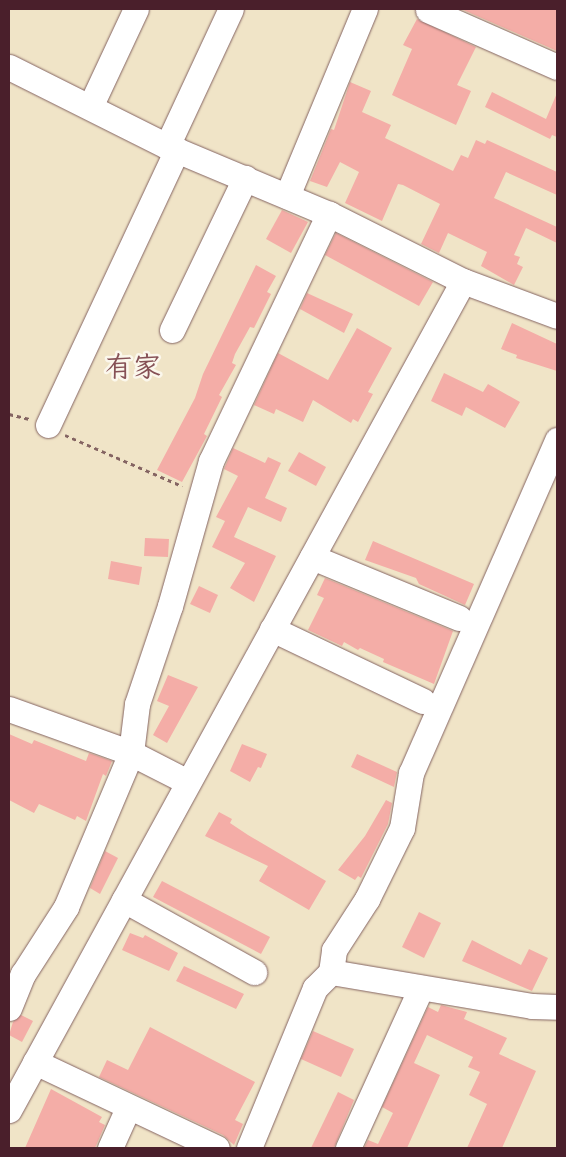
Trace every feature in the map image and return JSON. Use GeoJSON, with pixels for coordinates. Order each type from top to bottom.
{"type":"FeatureCollection","features":[{"type":"Feature","properties":{"kind":"street"},"geometry":{"type":"LineString","coordinates":[[90,107],[136,9]]}},
{"type":"Feature","properties":{"kind":"street"},"geometry":{"type":"LineString","coordinates":[[48,425],[172,148],[231,9]]}},
{"type":"Feature","properties":{"kind":"street"},"geometry":{"type":"LineString","coordinates":[[287,196],[365,9]]}},
{"type":"Feature","properties":{"kind":"street"},"geometry":{"type":"LineString","coordinates":[[428,10],[557,66]]}},
{"type":"Feature","properties":{"kind":"street"},"geometry":{"type":"LineString","coordinates":[[9,67],[172,148],[329,214],[463,281],[557,316]]}},
{"type":"Feature","properties":{"kind":"street"},"geometry":{"type":"LineString","coordinates":[[172,330],[245,178]]}},
{"type":"Feature","properties":{"kind":"street"},"geometry":{"type":"LineString","coordinates":[[9,1008],[24,974],[66,907],[131,754],[137,704],[170,606],[211,461],[233,410],[329,214]]}},
{"type":"Feature","properties":{"kind":"street"},"geometry":{"type":"LineString","coordinates":[[9,1110],[463,281]]}},
{"type":"Feature","properties":{"kind":"street"},"geometry":{"type":"LineString","coordinates":[[249,1148],[315,988],[331,972],[334,950],[367,899],[402,828],[410,773],[550,478],[557,440]]}},
{"type":"Feature","properties":{"kind":"street"},"geometry":{"type":"LineString","coordinates":[[312,557],[459,618]]}},
{"type":"Feature","properties":{"kind":"street"},"geometry":{"type":"LineString","coordinates":[[272,629],[423,701]]}},
{"type":"Feature","properties":{"kind":"street"},"geometry":{"type":"LineString","coordinates":[[9,710],[131,754],[188,782]]}},
{"type":"Feature","properties":{"kind":"street"},"geometry":{"type":"LineString","coordinates":[[124,900],[254,972]]}},
{"type":"Feature","properties":{"kind":"street"},"geometry":{"type":"LineString","coordinates":[[331,972],[421,988],[555,1002]]}},
{"type":"Feature","properties":{"kind":"street"},"geometry":{"type":"LineString","coordinates":[[348,1148],[421,988]]}},
{"type":"Feature","properties":{"kind":"street"},"geometry":{"type":"LineString","coordinates":[[35,1062],[215,1148]]}},
{"type":"Feature","properties":{"kind":"street"},"geometry":{"type":"LineString","coordinates":[[110,1148],[128,1108]]}},
{"type":"Feature","properties":{"kind":"path"},"geometry":{"type":"LineString","coordinates":[[9,414],[48,425],[77,442],[202,494]]}},
{"type":"Feature","properties":{"kind":"building"},"geometry":{"type":"Polygon","coordinates":[[[461,9],[557,9],[557,51],[461,9]]]}},
{"type":"Feature","properties":{"kind":"building"},"geometry":{"type":"Polygon","coordinates":[[[417,19],[476,47],[457,85],[471,91],[456,125],[392,95],[412,49],[403,45],[417,19]]]}},
{"type":"Feature","properties":{"kind":"building"},"geometry":{"type":"Polygon","coordinates":[[[350,82],[371,91],[362,112],[391,125],[385,138],[453,171],[461,155],[468,158],[476,140],[485,144],[487,140],[557,172],[557,195],[506,172],[494,198],[557,227],[557,243],[526,228],[514,255],[520,257],[517,264],[523,267],[514,285],[481,266],[487,252],[448,233],[439,253],[421,244],[440,204],[403,185],[398,184],[382,221],[345,203],[359,172],[340,162],[327,187],[310,181],[331,129],[334,130],[350,82]]]}},
{"type":"Feature","properties":{"kind":"building"},"geometry":{"type":"Polygon","coordinates":[[[492,92],[546,119],[557,93],[557,137],[552,135],[550,139],[485,107],[492,92]]]}},
{"type":"Feature","properties":{"kind":"building"},"geometry":{"type":"Polygon","coordinates":[[[282,210],[308,222],[291,253],[266,239],[282,210]]]}},
{"type":"Feature","properties":{"kind":"building"},"geometry":{"type":"Polygon","coordinates":[[[336,233],[433,282],[419,306],[325,255],[336,233]]]}},
{"type":"Feature","properties":{"kind":"building"},"geometry":{"type":"Polygon","coordinates":[[[256,265],[276,276],[267,292],[271,294],[254,328],[250,327],[235,354],[232,363],[236,365],[219,395],[222,397],[204,434],[207,436],[182,482],[157,470],[195,398],[203,374],[256,265]]]}},
{"type":"Feature","properties":{"kind":"building"},"geometry":{"type":"Polygon","coordinates":[[[307,293],[353,314],[344,333],[300,309],[307,293]]]}},
{"type":"Feature","properties":{"kind":"building"},"geometry":{"type":"Polygon","coordinates":[[[512,323],[557,344],[557,371],[516,358],[517,355],[501,349],[512,323]]]}},
{"type":"Feature","properties":{"kind":"building"},"geometry":{"type":"Polygon","coordinates":[[[357,328],[392,348],[368,392],[373,394],[358,422],[353,419],[351,423],[313,400],[303,422],[276,409],[274,414],[254,405],[278,353],[328,380],[357,328]]]}},
{"type":"Feature","properties":{"kind":"building"},"geometry":{"type":"Polygon","coordinates":[[[444,373],[483,392],[488,384],[520,402],[505,428],[466,407],[462,416],[431,401],[444,373]]]}},
{"type":"Feature","properties":{"kind":"building"},"geometry":{"type":"Polygon","coordinates":[[[233,448],[265,463],[268,457],[281,463],[265,498],[287,508],[281,522],[248,507],[234,537],[276,556],[254,602],[230,588],[245,563],[212,547],[225,521],[216,517],[238,476],[224,469],[233,448]]]}},
{"type":"Feature","properties":{"kind":"building"},"geometry":{"type":"Polygon","coordinates":[[[299,452],[326,467],[316,486],[288,471],[299,452]]]}},
{"type":"Feature","properties":{"kind":"building"},"geometry":{"type":"Polygon","coordinates":[[[145,538],[169,539],[168,557],[144,556],[145,538]]]}},
{"type":"Feature","properties":{"kind":"building"},"geometry":{"type":"Polygon","coordinates":[[[373,541],[474,584],[465,605],[419,584],[416,578],[365,560],[373,541]]]}},
{"type":"Feature","properties":{"kind":"building"},"geometry":{"type":"Polygon","coordinates":[[[111,561],[142,567],[139,585],[108,579],[111,561]]]}},
{"type":"Feature","properties":{"kind":"building"},"geometry":{"type":"Polygon","coordinates":[[[325,578],[453,631],[434,684],[383,662],[384,659],[360,648],[358,650],[344,642],[342,646],[308,630],[324,598],[317,595],[325,578]]]}},
{"type":"Feature","properties":{"kind":"building"},"geometry":{"type":"Polygon","coordinates":[[[199,586],[218,595],[210,613],[190,604],[199,586]]]}},
{"type":"Feature","properties":{"kind":"building"},"geometry":{"type":"Polygon","coordinates":[[[168,675],[198,687],[167,743],[153,735],[169,706],[157,701],[168,675]]]}},
{"type":"Feature","properties":{"kind":"building"},"geometry":{"type":"Polygon","coordinates":[[[9,734],[32,744],[34,740],[86,761],[89,753],[112,761],[106,776],[103,774],[86,821],[77,816],[75,820],[39,804],[34,813],[9,800],[9,734]]]}},
{"type":"Feature","properties":{"kind":"building"},"geometry":{"type":"Polygon","coordinates":[[[242,744],[267,754],[261,768],[258,767],[250,782],[230,771],[242,744]]]}},
{"type":"Feature","properties":{"kind":"building"},"geometry":{"type":"Polygon","coordinates":[[[357,754],[397,772],[394,787],[351,767],[357,754]]]}},
{"type":"Feature","properties":{"kind":"building"},"geometry":{"type":"Polygon","coordinates":[[[386,800],[392,803],[388,824],[361,878],[358,876],[355,880],[338,870],[365,836],[386,800]]]}},
{"type":"Feature","properties":{"kind":"building"},"geometry":{"type":"Polygon","coordinates":[[[219,812],[232,819],[230,823],[248,835],[326,881],[309,910],[259,881],[268,866],[205,836],[219,812]]]}},
{"type":"Feature","properties":{"kind":"building"},"geometry":{"type":"Polygon","coordinates":[[[105,851],[118,858],[100,894],[90,888],[105,851]]]}},
{"type":"Feature","properties":{"kind":"building"},"geometry":{"type":"Polygon","coordinates":[[[162,881],[270,937],[261,954],[153,897],[162,881]]]}},
{"type":"Feature","properties":{"kind":"building"},"geometry":{"type":"Polygon","coordinates":[[[419,912],[441,923],[424,958],[402,947],[419,912]]]}},
{"type":"Feature","properties":{"kind":"building"},"geometry":{"type":"Polygon","coordinates":[[[130,933],[143,938],[145,935],[178,953],[169,971],[122,950],[130,933]]]}},
{"type":"Feature","properties":{"kind":"building"},"geometry":{"type":"Polygon","coordinates":[[[472,940],[521,965],[529,949],[548,958],[532,991],[462,961],[472,940]]]}},
{"type":"Feature","properties":{"kind":"building"},"geometry":{"type":"Polygon","coordinates":[[[184,966],[244,994],[236,1009],[176,981],[184,966]]]}},
{"type":"Feature","properties":{"kind":"building"},"geometry":{"type":"Polygon","coordinates":[[[441,1005],[467,1012],[464,1019],[507,1038],[499,1054],[536,1071],[502,1148],[467,1148],[487,1104],[469,1095],[480,1072],[468,1067],[473,1057],[427,1035],[414,1063],[440,1075],[407,1148],[364,1148],[368,1140],[378,1144],[393,1113],[382,1107],[428,1007],[438,1012],[441,1005]]]}},
{"type":"Feature","properties":{"kind":"building"},"geometry":{"type":"Polygon","coordinates":[[[21,1015],[33,1021],[22,1042],[9,1035],[13,1022],[21,1015]]]}},
{"type":"Feature","properties":{"kind":"building"},"geometry":{"type":"Polygon","coordinates":[[[150,1027],[255,1082],[235,1120],[243,1124],[234,1145],[223,1135],[99,1077],[107,1060],[128,1070],[150,1027]]]}},
{"type":"Feature","properties":{"kind":"building"},"geometry":{"type":"Polygon","coordinates":[[[313,1031],[354,1049],[341,1077],[301,1059],[313,1031]]]}},
{"type":"Feature","properties":{"kind":"building"},"geometry":{"type":"Polygon","coordinates":[[[51,1089],[102,1117],[99,1122],[105,1125],[95,1148],[25,1148],[51,1089]]]}},
{"type":"Feature","properties":{"kind":"building"},"geometry":{"type":"Polygon","coordinates":[[[338,1092],[354,1100],[334,1148],[311,1148],[338,1092]]]}},
{"type":"Feature","properties":{"kind":"district","name":"有家"},"geometry":{"type":"Point","coordinates":[133,367]}}]}
